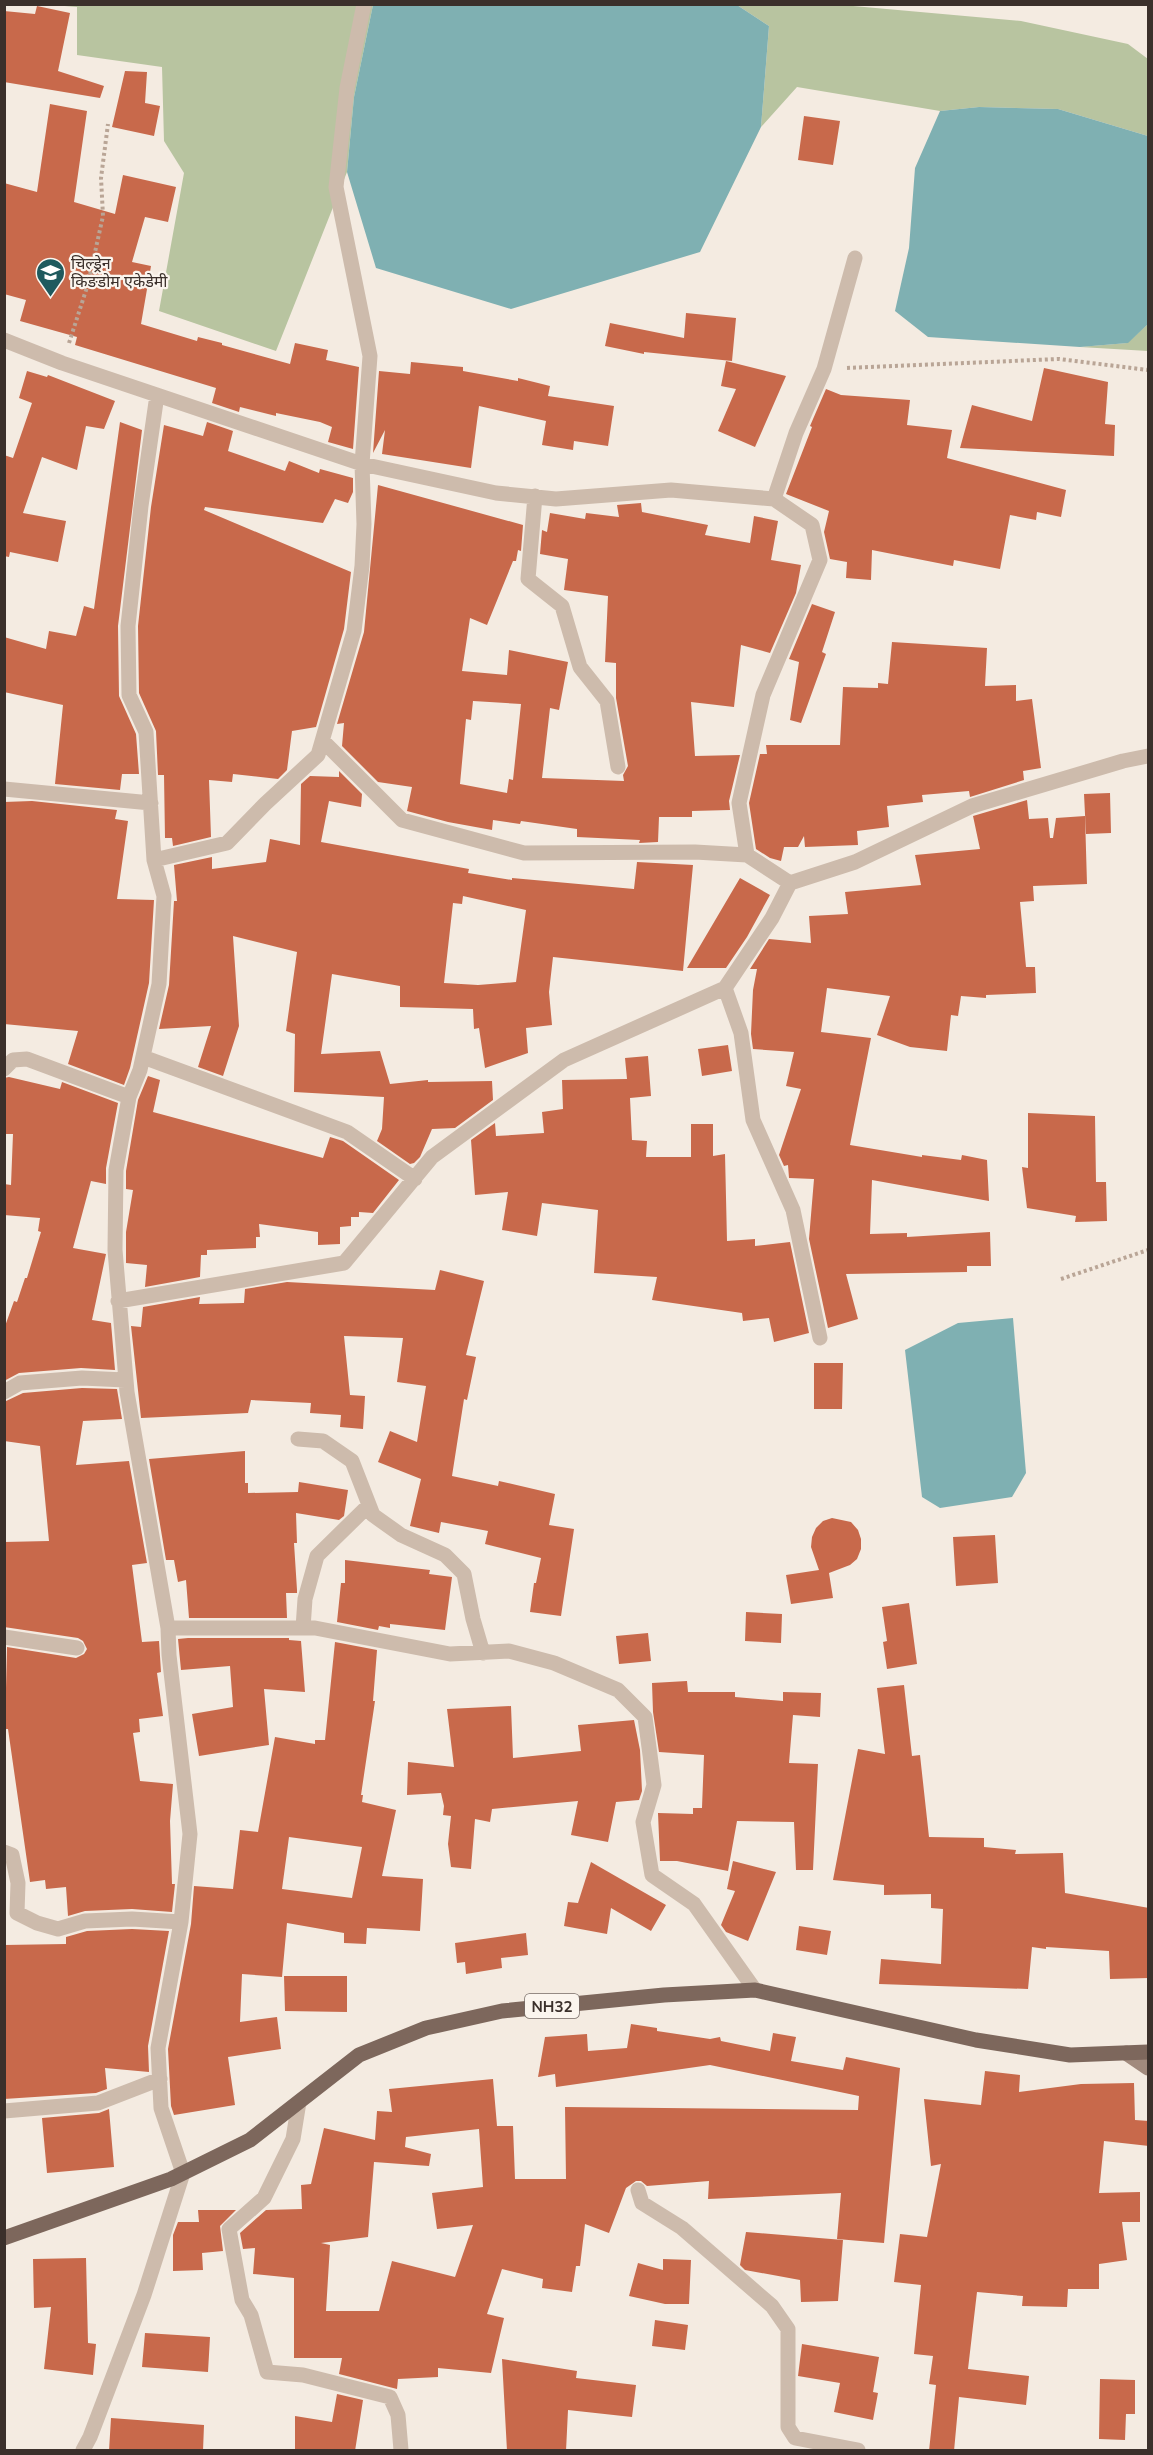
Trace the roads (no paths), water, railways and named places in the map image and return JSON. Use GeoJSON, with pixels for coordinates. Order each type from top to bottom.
{"type":"FeatureCollection","features":[{"type":"Feature","properties":{"kind":"main road","name":"NH32"},"geometry":{"type":"LineString","coordinates":[[4,2238],[183,2174],[250,2140],[359,2055],[426,2028],[502,2011],[664,1995],[755,1990],[976,2040],[1070,2055],[1149,2052]]}},
{"type":"Feature","properties":{"kind":"street"},"geometry":{"type":"LineString","coordinates":[[154,860],[227,843],[318,755],[324,742],[354,631],[364,524],[362,464],[370,356],[336,188],[347,87],[364,4]]}},
{"type":"Feature","properties":{"kind":"street"},"geometry":{"type":"LineString","coordinates":[[774,499],[796,433],[824,369],[855,258]]}},
{"type":"Feature","properties":{"kind":"street"},"geometry":{"type":"LineString","coordinates":[[4,340],[157,396],[362,464],[496,492],[556,499],[671,490],[774,499],[812,525],[820,560],[763,695],[739,803],[747,855]]}},
{"type":"Feature","properties":{"kind":"street"},"geometry":{"type":"LineString","coordinates":[[82,2451],[90,2437],[144,2295],[183,2174],[161,2108],[158,2048],[181,1922],[190,1834],[169,1655],[168,1628],[125,1380],[115,1250],[116,1170],[129,1096],[143,1057],[159,984],[164,896],[154,860],[146,732],[129,695],[128,626],[141,506],[157,396]]}},
{"type":"Feature","properties":{"kind":"street"},"geometry":{"type":"LineString","coordinates":[[535,496],[528,579],[562,606],[580,668],[607,701],[618,767]]}},
{"type":"Feature","properties":{"kind":"street"},"geometry":{"type":"LineString","coordinates":[[324,742],[402,820],[524,853],[695,852],[747,855],[790,883]]}},
{"type":"Feature","properties":{"kind":"street"},"geometry":{"type":"LineString","coordinates":[[118,1300],[344,1263],[432,1157],[564,1060],[725,988],[772,918],[790,883],[855,862],[972,806],[1123,761],[1149,756]]}},
{"type":"Feature","properties":{"kind":"street"},"geometry":{"type":"LineString","coordinates":[[4,789],[151,803]]}},
{"type":"Feature","properties":{"kind":"street"},"geometry":{"type":"LineString","coordinates":[[725,988],[741,1033],[753,1120],[793,1210],[820,1338]]}},
{"type":"Feature","properties":{"kind":"street"},"geometry":{"type":"LineString","coordinates":[[143,1057],[346,1132],[415,1179]]}},
{"type":"Feature","properties":{"kind":"street"},"geometry":{"type":"LineString","coordinates":[[4,1069],[13,1060],[34,1061],[129,1096]]}},
{"type":"Feature","properties":{"kind":"street"},"geometry":{"type":"LineString","coordinates":[[4,1392],[20,1383],[82,1378],[125,1380]]}},
{"type":"Feature","properties":{"kind":"street"},"geometry":{"type":"LineString","coordinates":[[297,1439],[323,1441],[352,1461],[373,1515],[401,1535],[445,1555],[465,1574],[473,1619],[483,1653]]}},
{"type":"Feature","properties":{"kind":"street"},"geometry":{"type":"LineString","coordinates":[[303,1628],[305,1599],[317,1556],[369,1505]]}},
{"type":"Feature","properties":{"kind":"street"},"geometry":{"type":"LineString","coordinates":[[168,1628],[315,1628],[450,1654],[509,1652],[554,1663],[618,1690],[645,1717],[654,1785],[643,1822],[651,1875],[694,1904],[755,1990]]}},
{"type":"Feature","properties":{"kind":"street"},"geometry":{"type":"LineString","coordinates":[[4,1637],[77,1648]]}},
{"type":"Feature","properties":{"kind":"street"},"geometry":{"type":"LineString","coordinates":[[4,1852],[12,1855],[18,1883],[17,1913],[37,1923],[58,1929],[85,1921],[132,1919],[181,1922]]}},
{"type":"Feature","properties":{"kind":"street"},"geometry":{"type":"LineString","coordinates":[[1126,2053],[1149,2068]]}},
{"type":"Feature","properties":{"kind":"street"},"geometry":{"type":"LineString","coordinates":[[4,2111],[98,2103],[160,2079]]}},
{"type":"Feature","properties":{"kind":"street"},"geometry":{"type":"LineString","coordinates":[[299,2102],[293,2139],[264,2198],[228,2229],[242,2300],[251,2315],[267,2372],[303,2375],[390,2397],[398,2415],[401,2451]]}},
{"type":"Feature","properties":{"kind":"street"},"geometry":{"type":"LineString","coordinates":[[638,2190],[642,2203],[682,2228],[772,2306],[788,2329],[788,2427],[795,2438],[858,2451]]}},
{"type":"Feature","properties":{"kind":"water"},"geometry":{"type":"Polygon","coordinates":[[[373,5],[737,5],[769,26],[761,127],[700,252],[511,309],[376,268],[347,172],[354,97],[373,5]]]}},
{"type":"Feature","properties":{"kind":"water"},"geometry":{"type":"Polygon","coordinates":[[[979,107],[1058,109],[1148,136],[1148,324],[1128,343],[1080,347],[928,337],[895,311],[909,248],[915,168],[940,111],[979,107]]]}},
{"type":"Feature","properties":{"kind":"water"},"geometry":{"type":"Polygon","coordinates":[[[1013,1318],[1026,1473],[1012,1497],[940,1508],[922,1497],[905,1350],[958,1323],[1013,1318]]]}},
{"type":"Feature","properties":{"kind":"place","name":"चिल्ड्रेन किङडोम एकेडेमी"},"geometry":{"type":"Point","coordinates":[50,298]}}]}
